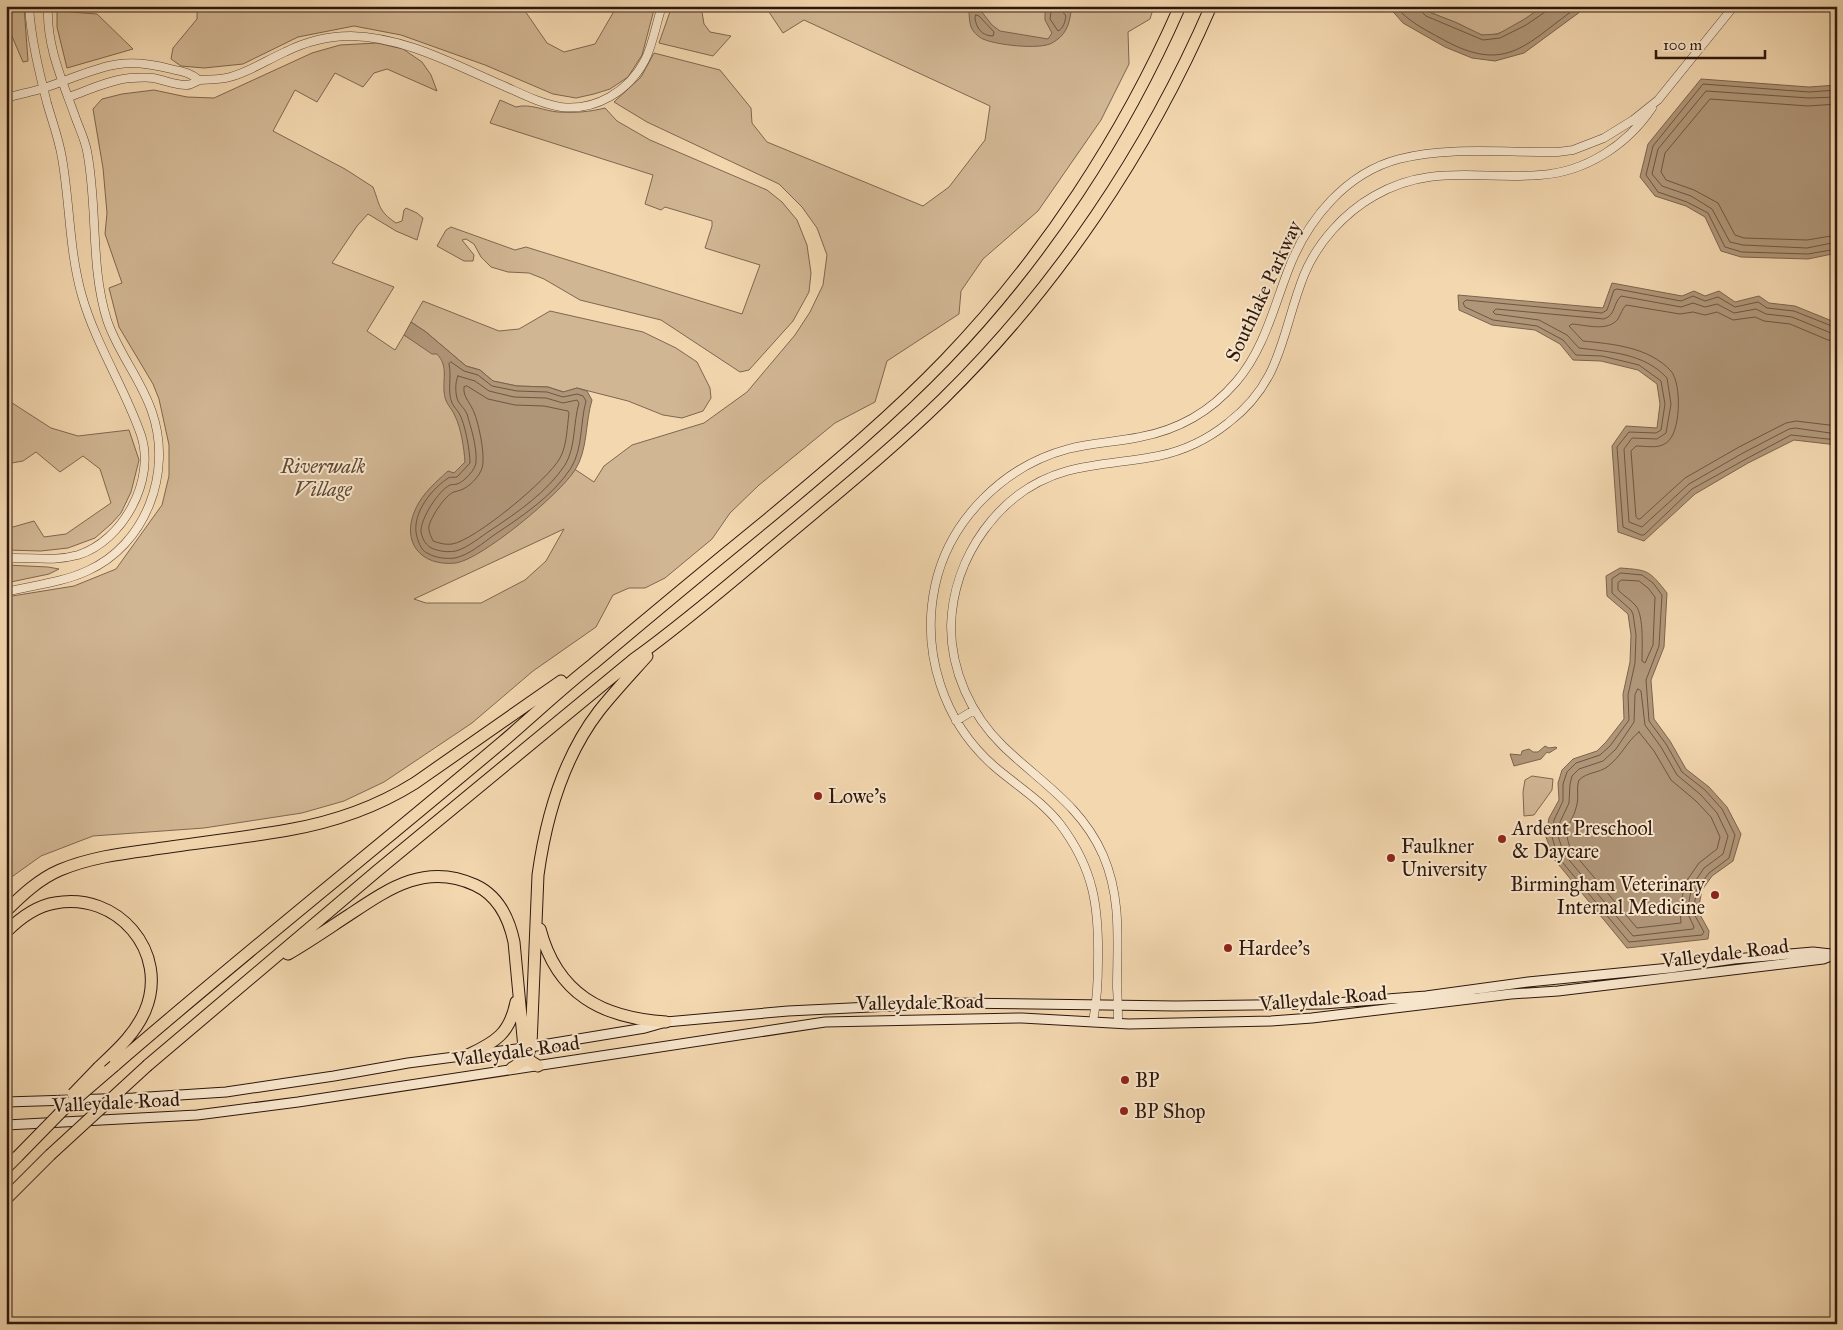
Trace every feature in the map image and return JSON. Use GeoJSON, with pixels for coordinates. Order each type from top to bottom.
{"type":"FeatureCollection","features":[{"type":"Feature","properties":{"kind":"highway"},"geometry":{"type":"LineString","coordinates":[[6,1168],[109,1065],[225,972],[502,742],[601,656],[851,449],[917,388],[968,335],[1036,252],[1099,160],[1150,70],[1180,6]]}},
{"type":"Feature","properties":{"kind":"highway"},"geometry":{"type":"LineString","coordinates":[[6,1199],[50,1155],[148,1065],[268,963],[894,445],[944,398],[995,344],[1046,283],[1113,189],[1168,96],[1211,6]]}},
{"type":"Feature","properties":{"kind":"highway"},"geometry":{"type":"LineString","coordinates":[[512,1068],[527,1051],[537,920],[538,875],[549,816],[562,777],[579,742],[595,717],[623,681],[659,641]]}},
{"type":"Feature","properties":{"kind":"highway"},"geometry":{"type":"LineString","coordinates":[[6,911],[38,882],[59,871],[96,858],[286,830],[334,820],[363,810],[415,783],[560,682],[601,656]]}},
{"type":"Feature","properties":{"kind":"highway"},"geometry":{"type":"LineString","coordinates":[[268,963],[308,942],[390,889],[418,878],[443,876],[457,878],[480,887],[498,902],[506,914],[514,942],[518,995],[527,1051],[538,1066]]}},
{"type":"Feature","properties":{"kind":"highway"},"geometry":{"type":"LineString","coordinates":[[6,932],[17,922],[36,910],[53,903],[77,901],[98,905],[107,910],[126,923],[134,933],[142,944],[150,964],[149,998],[138,1025],[109,1065]]}},
{"type":"Feature","properties":{"kind":"highway"},"geometry":{"type":"LineString","coordinates":[[537,920],[550,959],[569,986],[581,996],[605,1010],[625,1017],[666,1022]]}},
{"type":"Feature","properties":{"kind":"highway"},"geometry":{"type":"LineString","coordinates":[[468,1055],[492,1043],[500,1036],[514,1015],[518,995]]}},
{"type":"Feature","properties":{"kind":"main road","name":"Valleydale Road"},"geometry":{"type":"LineString","coordinates":[[7,1102],[133,1098],[226,1092],[408,1063],[468,1055],[527,1051],[645,1028],[666,1022],[788,1011],[921,1004],[1240,1006],[1323,1004],[1377,1001],[1743,958],[1813,952],[1836,954]]}},
{"type":"Feature","properties":{"kind":"main road","name":"Valleydale Road"},"geometry":{"type":"LineString","coordinates":[[6,1125],[197,1115],[316,1100],[512,1068],[538,1066],[825,1022],[1022,1018],[1118,1023],[1245,1022],[1312,1018],[1822,959],[1836,954]]}},
{"type":"Feature","properties":{"kind":"street"},"geometry":{"type":"LineString","coordinates":[[6,558],[40,560],[62,558],[82,553],[98,544],[119,526],[134,503],[140,485],[145,457],[141,435],[96,334],[82,296],[74,255],[62,157],[33,41],[29,6]]}},
{"type":"Feature","properties":{"kind":"street"},"geometry":{"type":"LineString","coordinates":[[6,592],[79,575],[98,566],[118,551],[130,539],[146,514],[159,465],[158,434],[152,412],[141,386],[117,343],[105,312],[98,277],[92,186],[87,150],[51,45],[48,6]]}},
{"type":"Feature","properties":{"kind":"street"},"geometry":{"type":"LineString","coordinates":[[69,96],[114,80],[130,78],[151,78],[188,86],[199,80],[231,77],[294,48],[318,40],[349,36],[394,41],[542,102],[559,107],[578,107],[610,97],[620,91],[635,76],[645,60],[662,6]]}},
{"type":"Feature","properties":{"kind":"street","name":"Southlake Parkway"},"geometry":{"type":"LineString","coordinates":[[1118,1023],[1118,914],[1113,886],[1102,854],[1074,809],[1003,747],[990,733],[974,710],[965,691],[954,657],[951,627],[957,584],[967,557],[983,530],[1001,510],[1026,490],[1054,475],[1080,468],[1172,452],[1210,436],[1228,424],[1256,396],[1276,362],[1304,276],[1320,248],[1344,218],[1376,195],[1411,180],[1454,174],[1541,175],[1570,169],[1614,149],[1636,130],[1655,102],[1734,6]]}},
{"type":"Feature","properties":{"kind":"street"},"geometry":{"type":"LineString","coordinates":[[6,98],[44,88],[108,65],[138,62],[191,73],[199,80]]}},
{"type":"Feature","properties":{"kind":"street","name":"Southlake Parkway"},"geometry":{"type":"LineString","coordinates":[[1093,1021],[1097,1004],[1098,917],[1094,893],[1081,858],[1057,820],[987,759],[956,721],[946,700],[934,662],[931,627],[933,597],[938,574],[954,539],[972,511],[996,486],[1026,466],[1069,449],[1142,437],[1179,426],[1199,415],[1220,398],[1244,373],[1256,354],[1290,264],[1308,229],[1326,204],[1356,179],[1389,162],[1427,154],[1573,150],[1612,134],[1655,102]]}},
{"type":"Feature","properties":{"kind":"street"},"geometry":{"type":"LineString","coordinates":[[956,721],[974,710]]}},
{"type":"Feature","properties":{"kind":"green space"},"geometry":{"type":"Polygon","coordinates":[[[6,6],[24,6],[28,61],[23,62],[6,26],[6,6]]]}},
{"type":"Feature","properties":{"kind":"green space"},"geometry":{"type":"Polygon","coordinates":[[[57,6],[66,6],[70,12],[97,14],[133,49],[67,68],[57,27],[57,6]]]}},
{"type":"Feature","properties":{"kind":"green space"},"geometry":{"type":"Polygon","coordinates":[[[197,6],[512,6],[525,11],[547,43],[564,52],[595,44],[617,6],[655,6],[642,55],[628,77],[610,89],[576,98],[553,94],[485,65],[401,35],[354,26],[298,37],[243,64],[204,68],[181,66],[171,59],[173,48],[197,19],[197,6]]]}},
{"type":"Feature","properties":{"kind":"green space"},"geometry":{"type":"Polygon","coordinates":[[[672,6],[701,6],[704,24],[710,32],[731,36],[713,56],[659,43],[672,6]]]}},
{"type":"Feature","properties":{"kind":"green space","name":"Riverwalk Village"},"geometry":{"type":"Polygon","coordinates":[[[765,6],[1154,6],[1150,19],[1128,32],[1129,64],[1101,120],[1038,211],[983,259],[961,291],[959,314],[887,361],[875,402],[835,423],[759,485],[730,513],[712,539],[665,578],[645,588],[629,588],[613,595],[596,627],[533,671],[472,723],[384,782],[344,801],[302,813],[204,828],[93,836],[41,856],[6,881],[6,597],[74,586],[116,569],[162,505],[169,476],[169,445],[159,399],[153,384],[119,327],[109,288],[122,283],[105,234],[107,213],[103,168],[93,109],[102,99],[122,94],[154,90],[187,97],[214,98],[312,53],[340,45],[377,43],[403,49],[422,62],[431,75],[437,91],[387,69],[374,73],[363,87],[335,73],[317,102],[295,90],[273,131],[345,169],[373,187],[383,211],[396,223],[402,221],[406,208],[423,218],[417,240],[396,231],[368,214],[357,226],[332,263],[394,287],[367,331],[395,350],[404,335],[430,349],[442,359],[445,383],[594,482],[604,466],[632,445],[704,423],[747,392],[795,335],[810,312],[823,285],[827,255],[817,228],[802,207],[779,184],[647,122],[614,102],[641,77],[654,53],[720,70],[751,108],[752,123],[767,142],[923,206],[949,187],[985,140],[990,106],[804,20],[783,33],[765,6]],[[564,529],[414,599],[426,603],[481,603],[525,580],[546,561],[564,529]]]}},
{"type":"Feature","properties":{"kind":"green space"},"geometry":{"type":"Polygon","coordinates":[[[1423,6],[1544,6],[1515,26],[1498,34],[1482,35],[1434,14],[1423,6]]]}},
{"type":"Feature","properties":{"kind":"green space"},"geometry":{"type":"Polygon","coordinates":[[[500,100],[516,107],[532,107],[558,112],[582,112],[605,108],[617,121],[650,140],[767,190],[782,202],[797,220],[807,245],[811,273],[809,292],[793,321],[749,370],[740,372],[661,320],[580,300],[544,279],[529,273],[508,272],[491,267],[481,257],[474,244],[466,239],[462,240],[474,255],[473,261],[464,261],[437,246],[446,230],[451,227],[515,250],[526,247],[742,314],[760,265],[705,248],[712,221],[665,207],[661,210],[645,204],[653,175],[490,123],[500,100]]]}},
{"type":"Feature","properties":{"kind":"green space"},"geometry":{"type":"Polygon","coordinates":[[[423,301],[499,331],[519,329],[550,311],[643,332],[676,348],[697,362],[710,388],[711,398],[703,411],[682,418],[663,415],[628,401],[577,388],[564,392],[548,387],[517,386],[493,381],[480,370],[466,366],[426,332],[411,322],[423,301]]]}},
{"type":"Feature","properties":{"kind":"green space"},"geometry":{"type":"Polygon","coordinates":[[[6,399],[51,428],[78,436],[129,430],[139,460],[131,492],[121,513],[95,538],[68,548],[41,551],[6,550],[6,529],[34,521],[44,537],[66,534],[111,503],[100,469],[83,456],[60,472],[36,452],[23,461],[6,464],[6,399]]]}},
{"type":"Feature","properties":{"kind":"green space"},"geometry":{"type":"Polygon","coordinates":[[[6,565],[59,569],[49,574],[6,583],[6,565]]]}},
{"type":"Feature","properties":{"kind":"green space"},"geometry":{"type":"Polygon","coordinates":[[[1532,776],[1553,779],[1552,790],[1534,815],[1524,816],[1523,792],[1525,780],[1532,776]]]}},
{"type":"Feature","properties":{"kind":"water"},"geometry":{"type":"Polygon","coordinates":[[[969,6],[977,6],[992,25],[1000,31],[1048,39],[1052,33],[1045,20],[1045,10],[1049,6],[1065,8],[1071,12],[1066,30],[1052,43],[1038,46],[1018,46],[989,41],[974,32],[969,18],[969,6]]]}},
{"type":"Feature","properties":{"kind":"water"},"geometry":{"type":"Polygon","coordinates":[[[1388,6],[1423,6],[1429,12],[1482,35],[1498,34],[1544,6],[1588,6],[1524,53],[1495,61],[1472,58],[1445,47],[1403,23],[1388,6]]]}},
{"type":"Feature","properties":{"kind":"water"},"geometry":{"type":"Polygon","coordinates":[[[1701,79],[1809,87],[1837,85],[1837,253],[1808,259],[1741,257],[1721,251],[1705,217],[1686,206],[1655,196],[1640,177],[1648,144],[1701,79]]]}},
{"type":"Feature","properties":{"kind":"water"},"geometry":{"type":"Polygon","coordinates":[[[1612,283],[1682,296],[1694,291],[1705,296],[1719,291],[1735,302],[1759,296],[1769,303],[1795,306],[1837,323],[1837,445],[1794,440],[1748,463],[1695,494],[1644,541],[1618,532],[1612,446],[1626,426],[1657,428],[1660,404],[1657,384],[1638,370],[1601,361],[1573,360],[1560,344],[1535,330],[1492,325],[1459,310],[1458,295],[1603,308],[1612,283]]]}},
{"type":"Feature","properties":{"kind":"water"},"geometry":{"type":"Polygon","coordinates":[[[411,322],[426,332],[466,366],[480,370],[493,381],[517,386],[548,387],[563,392],[577,388],[587,391],[592,400],[582,454],[575,470],[567,481],[520,524],[483,550],[468,559],[456,563],[432,561],[423,556],[412,541],[410,531],[416,508],[422,497],[448,471],[454,473],[465,462],[459,426],[445,396],[443,363],[437,354],[432,354],[404,335],[411,322]]]}},
{"type":"Feature","properties":{"kind":"water"},"geometry":{"type":"Polygon","coordinates":[[[1620,568],[1647,573],[1667,593],[1664,647],[1651,680],[1654,719],[1670,741],[1686,769],[1709,787],[1727,807],[1741,834],[1733,861],[1712,876],[1702,890],[1698,911],[1709,931],[1708,939],[1627,948],[1554,859],[1546,837],[1549,818],[1559,800],[1558,783],[1562,770],[1573,759],[1597,751],[1624,719],[1623,694],[1630,662],[1631,635],[1628,614],[1607,596],[1606,576],[1620,568]]]}},
{"type":"Feature","properties":{"kind":"water"},"geometry":{"type":"Polygon","coordinates":[[[1545,746],[1557,748],[1549,753],[1547,752],[1541,759],[1514,766],[1510,754],[1521,755],[1522,751],[1529,749],[1533,752],[1538,752],[1545,746]]]}},
{"type":"Feature","properties":{"kind":"place","name":"Lowe's"},"geometry":{"type":"Point","coordinates":[818,796]}},
{"type":"Feature","properties":{"kind":"place","name":"Ardent Preschool & Daycare"},"geometry":{"type":"Point","coordinates":[1502,839]}},
{"type":"Feature","properties":{"kind":"place","name":"Faulkner University"},"geometry":{"type":"Point","coordinates":[1391,858]}},
{"type":"Feature","properties":{"kind":"place","name":"Birmingham Veterinary Internal Medicine"},"geometry":{"type":"Point","coordinates":[1715,895]}},
{"type":"Feature","properties":{"kind":"place","name":"Hardee's"},"geometry":{"type":"Point","coordinates":[1228,948]}},
{"type":"Feature","properties":{"kind":"place","name":"BP"},"geometry":{"type":"Point","coordinates":[1125,1080]}},
{"type":"Feature","properties":{"kind":"place","name":"BP Shop"},"geometry":{"type":"Point","coordinates":[1124,1111]}}]}
